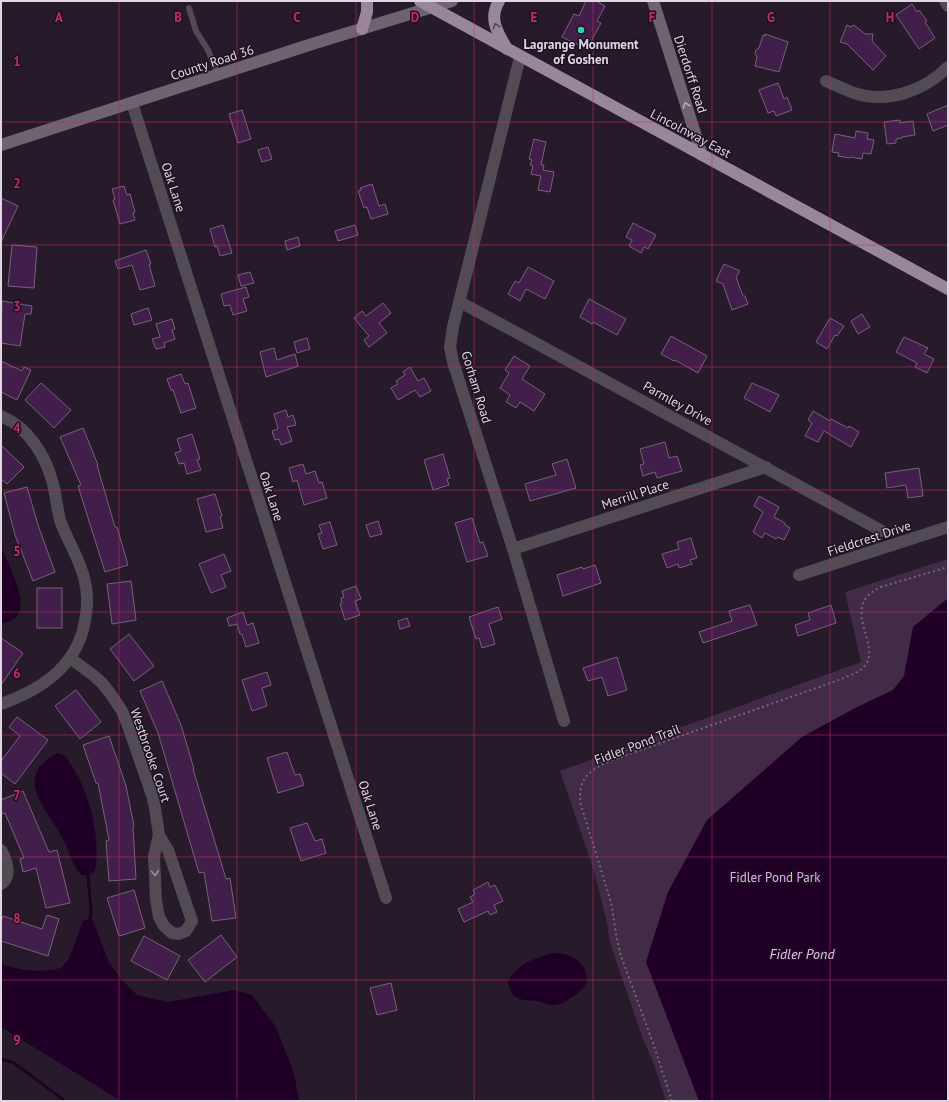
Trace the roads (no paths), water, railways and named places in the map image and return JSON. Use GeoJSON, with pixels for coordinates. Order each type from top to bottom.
{"type":"FeatureCollection","features":[{"type":"Feature","properties":{"kind":"highway"},"geometry":{"type":"LineString","coordinates":[[362,29],[367,12],[367,1]]}},
{"type":"Feature","properties":{"kind":"highway","name":"Lincolnway East"},"geometry":{"type":"LineString","coordinates":[[420,1],[520,57],[948,289]]}},
{"type":"Feature","properties":{"kind":"highway"},"geometry":{"type":"LineString","coordinates":[[499,1],[494,9],[494,17],[496,28],[507,49]]}},
{"type":"Feature","properties":{"kind":"street","name":"County Road 36"},"geometry":{"type":"LineString","coordinates":[[1,145],[452,1]]}},
{"type":"Feature","properties":{"kind":"street"},"geometry":{"type":"LineString","coordinates":[[945,1],[948,6]]}},
{"type":"Feature","properties":{"kind":"street","name":"Dierdorff Road"},"geometry":{"type":"LineString","coordinates":[[655,5],[702,155]]}},
{"type":"Feature","properties":{"kind":"street","name":"Gorham Road"},"geometry":{"type":"LineString","coordinates":[[520,57],[451,337],[450,347],[513,549],[564,721]]}},
{"type":"Feature","properties":{"kind":"street"},"geometry":{"type":"LineString","coordinates":[[826,80],[855,93],[884,97],[903,94],[917,89],[939,76],[948,67]]}},
{"type":"Feature","properties":{"kind":"street","name":"Oak Lane"},"geometry":{"type":"LineString","coordinates":[[132,103],[386,898]]}},
{"type":"Feature","properties":{"kind":"street","name":"Parmley Drive"},"geometry":{"type":"LineString","coordinates":[[460,302],[882,531]]}},
{"type":"Feature","properties":{"kind":"street"},"geometry":{"type":"LineString","coordinates":[[1,416],[17,426],[27,435],[35,444],[46,464],[53,485],[60,520],[84,575],[87,594],[85,621],[77,646],[70,658],[59,671],[44,684],[28,693],[1,704]]}},
{"type":"Feature","properties":{"kind":"street","name":"Merrill Place"},"geometry":{"type":"LineString","coordinates":[[513,549],[766,467]]}},
{"type":"Feature","properties":{"kind":"street","name":"Fieldcrest Drive"},"geometry":{"type":"LineString","coordinates":[[799,575],[948,528]]}},
{"type":"Feature","properties":{"kind":"street","name":"Westbrooke Court"},"geometry":{"type":"LineString","coordinates":[[70,658],[93,675],[102,684],[122,711],[127,723],[152,795],[155,808],[159,835],[154,856],[158,917],[164,926],[172,933],[179,934],[186,931],[192,921],[168,850],[159,835]]}},
{"type":"Feature","properties":{"kind":"street"},"geometry":{"type":"LineString","coordinates":[[1,850],[8,872],[5,882],[1,884]]}},
{"type":"Feature","properties":{"kind":"lane"},"geometry":{"type":"LineString","coordinates":[[189,8],[196,31],[208,50],[218,75]]}},
{"type":"Feature","properties":{"kind":"water"},"geometry":{"type":"Polygon","coordinates":[[[1,546],[16,580],[19,590],[20,608],[18,615],[14,619],[1,623],[1,546]]]}},
{"type":"Feature","properties":{"kind":"water","name":"Fidler Pond"},"geometry":{"type":"Polygon","coordinates":[[[948,598],[948,1101],[699,1101],[646,962],[668,892],[707,820],[802,737],[857,707],[893,690],[904,676],[913,627],[948,598]]]}},
{"type":"Feature","properties":{"kind":"water"},"geometry":{"type":"Polygon","coordinates":[[[58,753],[66,757],[79,779],[93,818],[96,845],[95,871],[88,875],[81,875],[75,867],[63,839],[37,794],[35,783],[36,772],[44,762],[58,753]]]}},
{"type":"Feature","properties":{"kind":"water"},"geometry":{"type":"Polygon","coordinates":[[[88,919],[93,921],[109,962],[121,979],[137,995],[168,1002],[234,990],[252,995],[276,1027],[294,1073],[299,1101],[121,1101],[1,1027],[1,964],[31,970],[61,968],[69,959],[83,921],[88,919]]]}},
{"type":"Feature","properties":{"kind":"water"},"geometry":{"type":"Polygon","coordinates":[[[552,953],[561,953],[579,961],[587,975],[584,988],[569,999],[557,1005],[549,1005],[537,1001],[517,998],[511,991],[508,981],[512,975],[527,962],[552,953]]]}},
{"type":"Feature","properties":{"kind":"waterway"},"geometry":{"type":"LineString","coordinates":[[88,875],[91,911],[90,920]]}},
{"type":"Feature","properties":{"kind":"waterway"},"geometry":{"type":"LineString","coordinates":[[1,1059],[14,1063],[65,1101]]}},
{"type":"Feature","properties":{"kind":"place","name":"Lagrange Monument of Goshen"},"geometry":{"type":"Point","coordinates":[581,30]}},
{"type":"Feature","properties":{"kind":"park label","name":"Fidler Pond Park"},"geometry":{"type":"Point","coordinates":[775,877]}}]}
